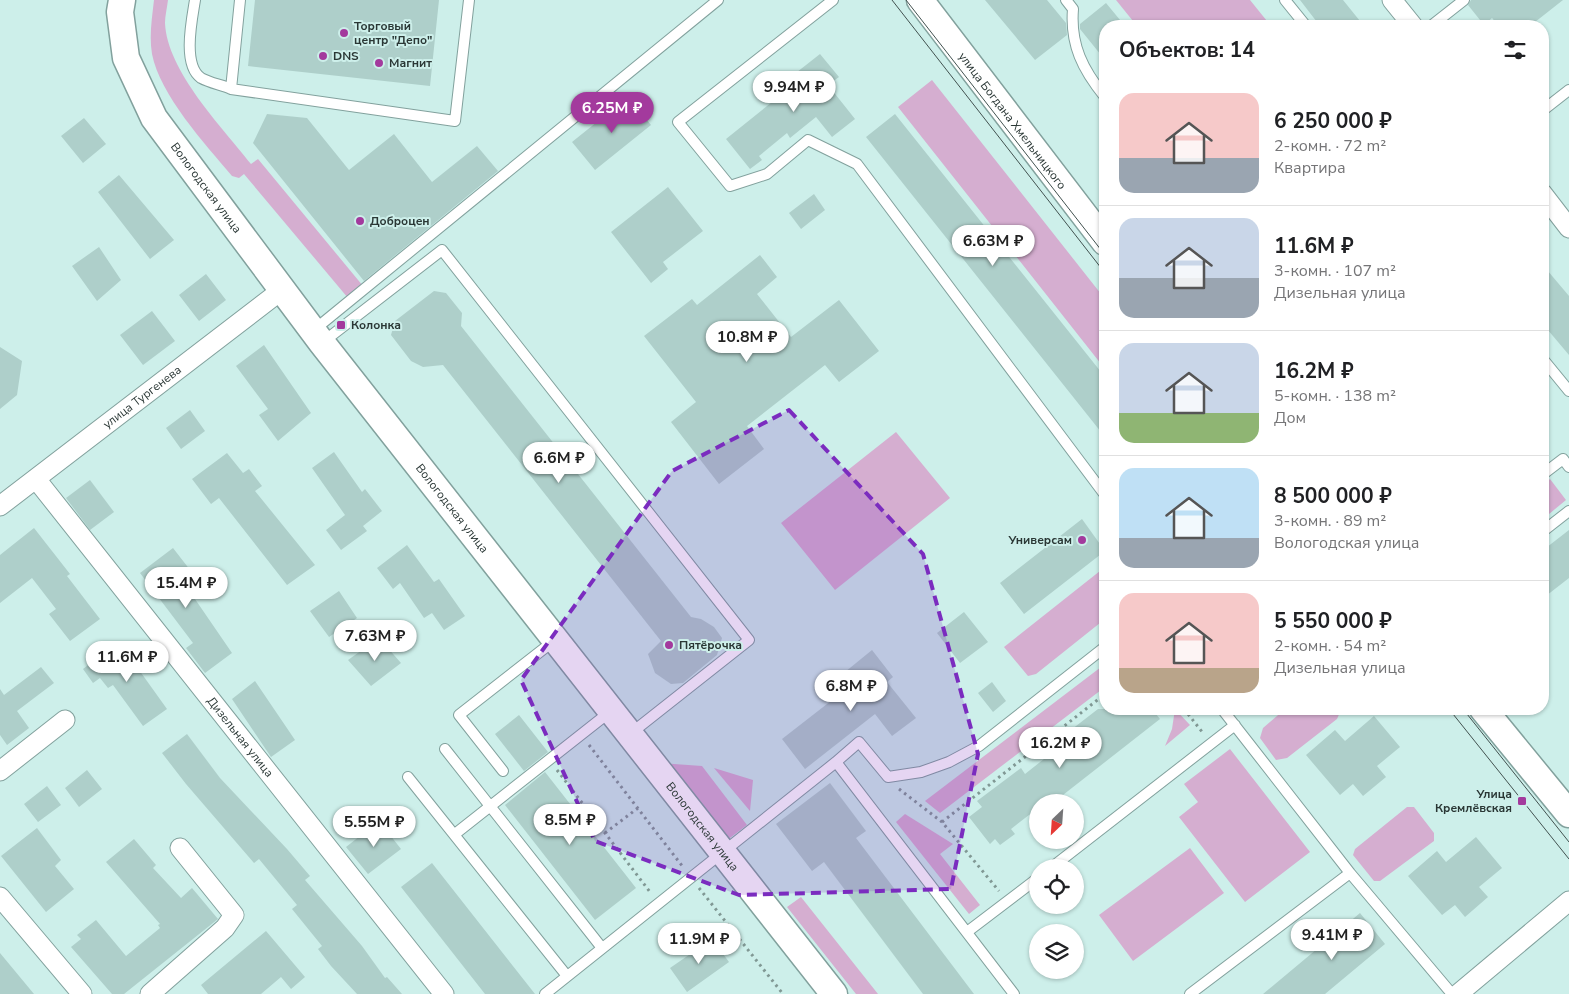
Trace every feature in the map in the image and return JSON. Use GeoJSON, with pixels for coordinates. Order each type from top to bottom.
{"type":"FeatureCollection","features":[{"type":"Feature","properties":{"kind":"main road","name":"Вологодская улица"},"geometry":{"type":"LineString","coordinates":[[122,0],[120,12],[126,58],[154,118],[318,337],[834,994]]}},
{"type":"Feature","properties":{"kind":"main road","name":"улица Богдана Хмельницкого"},"geometry":{"type":"LineString","coordinates":[[920,0],[1099,234]]}},
{"type":"Feature","properties":{"kind":"main road"},"geometry":{"type":"LineString","coordinates":[[1488,715],[1569,814]]}},
{"type":"Feature","properties":{"kind":"street"},"geometry":{"type":"LineString","coordinates":[[1392,0],[1408,20]]}},
{"type":"Feature","properties":{"kind":"street"},"geometry":{"type":"LineString","coordinates":[[1549,202],[1569,228]]}},
{"type":"Feature","properties":{"kind":"street","name":"улица Тургенева"},"geometry":{"type":"LineString","coordinates":[[0,506],[283,289]]}},
{"type":"Feature","properties":{"kind":"street","name":"Дизельная улица"},"geometry":{"type":"LineString","coordinates":[[36,479],[444,994]]}},
{"type":"Feature","properties":{"kind":"street"},"geometry":{"type":"LineString","coordinates":[[0,771],[64,720]]}},
{"type":"Feature","properties":{"kind":"street"},"geometry":{"type":"LineString","coordinates":[[150,994],[226,928],[234,915],[180,848]]}},
{"type":"Feature","properties":{"kind":"street"},"geometry":{"type":"LineString","coordinates":[[0,897],[82,994]]}},
{"type":"Feature","properties":{"kind":"street"},"geometry":{"type":"LineString","coordinates":[[1458,994],[1569,902]]}},
{"type":"Feature","properties":{"kind":"lane"},"geometry":{"type":"LineString","coordinates":[[195,0],[189,45],[192,63],[200,77],[230,88],[455,121],[469,0]]}},
{"type":"Feature","properties":{"kind":"lane"},"geometry":{"type":"LineString","coordinates":[[230,88],[240,0]]}},
{"type":"Feature","properties":{"kind":"lane"},"geometry":{"type":"LineString","coordinates":[[318,337],[718,0]]}},
{"type":"Feature","properties":{"kind":"lane"},"geometry":{"type":"LineString","coordinates":[[833,0],[678,122],[730,186],[767,174],[808,140],[858,164],[1099,487]]}},
{"type":"Feature","properties":{"kind":"lane"},"geometry":{"type":"LineString","coordinates":[[1066,0],[1073,9],[1072,25],[1078,54],[1087,75],[1099,90]]}},
{"type":"Feature","properties":{"kind":"lane"},"geometry":{"type":"LineString","coordinates":[[1285,0],[1301,20]]}},
{"type":"Feature","properties":{"kind":"lane"},"geometry":{"type":"LineString","coordinates":[[1439,20],[1464,0]]}},
{"type":"Feature","properties":{"kind":"lane"},"geometry":{"type":"LineString","coordinates":[[1549,106],[1569,90]]}},
{"type":"Feature","properties":{"kind":"lane"},"geometry":{"type":"LineString","coordinates":[[318,337],[442,250],[743,632],[749,640],[629,734]]}},
{"type":"Feature","properties":{"kind":"lane"},"geometry":{"type":"LineString","coordinates":[[1549,367],[1569,392]]}},
{"type":"Feature","properties":{"kind":"lane"},"geometry":{"type":"LineString","coordinates":[[1549,470],[1563,459],[1569,467]]}},
{"type":"Feature","properties":{"kind":"lane"},"geometry":{"type":"LineString","coordinates":[[1549,527],[1569,511]]}},
{"type":"Feature","properties":{"kind":"lane"},"geometry":{"type":"LineString","coordinates":[[503,770],[459,714],[555,639]]}},
{"type":"Feature","properties":{"kind":"lane"},"geometry":{"type":"LineString","coordinates":[[545,994],[859,742],[888,778],[921,772],[949,762],[978,746],[1099,652]]}},
{"type":"Feature","properties":{"kind":"lane"},"geometry":{"type":"LineString","coordinates":[[455,834],[611,711]]}},
{"type":"Feature","properties":{"kind":"lane"},"geometry":{"type":"LineString","coordinates":[[1227,715],[1350,873],[1452,994]]}},
{"type":"Feature","properties":{"kind":"lane"},"geometry":{"type":"LineString","coordinates":[[1063,859],[1235,725]]}},
{"type":"Feature","properties":{"kind":"lane"},"geometry":{"type":"LineString","coordinates":[[445,749],[602,948]]}},
{"type":"Feature","properties":{"kind":"lane"},"geometry":{"type":"LineString","coordinates":[[836,762],[1014,994]]}},
{"type":"Feature","properties":{"kind":"lane"},"geometry":{"type":"LineString","coordinates":[[408,777],[567,976]]}},
{"type":"Feature","properties":{"kind":"lane"},"geometry":{"type":"LineString","coordinates":[[1190,994],[1350,873]]}},
{"type":"Feature","properties":{"kind":"lane"},"geometry":{"type":"LineString","coordinates":[[967,932],[1029,885]]}},
{"type":"Feature","properties":{"kind":"path"},"geometry":{"type":"LineString","coordinates":[[942,822],[1099,699]]}},
{"type":"Feature","properties":{"kind":"path"},"geometry":{"type":"LineString","coordinates":[[1189,715],[1211,744]]}},
{"type":"Feature","properties":{"kind":"path"},"geometry":{"type":"LineString","coordinates":[[581,735],[783,994]]}},
{"type":"Feature","properties":{"kind":"path"},"geometry":{"type":"LineString","coordinates":[[549,760],[658,902]]}},
{"type":"Feature","properties":{"kind":"path"},"geometry":{"type":"LineString","coordinates":[[888,778],[904,794],[942,822],[1008,901]]}},
{"type":"Feature","properties":{"kind":"path"},"geometry":{"type":"LineString","coordinates":[[605,833],[638,808]]}},
{"type":"Feature","properties":{"kind":"highlighted area"},"geometry":{"type":"Polygon","coordinates":[[[789,410],[923,554],[978,754],[951,889],[739,895],[595,841],[521,680],[672,471],[789,410]]]}},
{"type":"Feature","properties":{"kind":"shaded area"},"geometry":{"type":"Polygon","coordinates":[[[154,0],[168,0],[165,23],[168,41],[185,79],[198,98],[251,164],[258,159],[363,286],[348,298],[244,174],[239,178],[232,176],[197,134],[174,102],[164,86],[152,54],[151,34],[154,0]]]}},
{"type":"Feature","properties":{"kind":"shaded area"},"geometry":{"type":"Polygon","coordinates":[[[1116,0],[1250,0],[1266,20],[1132,20],[1116,0]]]}},
{"type":"Feature","properties":{"kind":"shaded area"},"geometry":{"type":"Polygon","coordinates":[[[932,80],[1099,291],[1099,361],[898,107],[932,80]]]}},
{"type":"Feature","properties":{"kind":"shaded area"},"geometry":{"type":"Polygon","coordinates":[[[896,432],[950,498],[835,590],[781,523],[896,432]]]}},
{"type":"Feature","properties":{"kind":"shaded area"},"geometry":{"type":"Polygon","coordinates":[[[1549,480],[1566,500],[1549,514],[1549,480]]]}},
{"type":"Feature","properties":{"kind":"shaded area"},"geometry":{"type":"Polygon","coordinates":[[[1099,572],[1099,624],[1036,674],[1028,676],[1004,647],[1099,572]]]}},
{"type":"Feature","properties":{"kind":"shaded area"},"geometry":{"type":"Polygon","coordinates":[[[1099,669],[1099,692],[940,813],[925,801],[1099,669]]]}},
{"type":"Feature","properties":{"kind":"shaded area"},"geometry":{"type":"Polygon","coordinates":[[[1174,715],[1181,715],[1190,725],[1165,746],[1172,729],[1174,715]]]}},
{"type":"Feature","properties":{"kind":"shaded area"},"geometry":{"type":"Polygon","coordinates":[[[1278,715],[1339,715],[1337,719],[1287,758],[1276,760],[1260,738],[1263,728],[1278,715]]]}},
{"type":"Feature","properties":{"kind":"shaded area"},"geometry":{"type":"Polygon","coordinates":[[[1230,749],[1310,852],[1245,902],[1179,817],[1198,802],[1184,784],[1230,749]]]}},
{"type":"Feature","properties":{"kind":"shaded area"},"geometry":{"type":"Polygon","coordinates":[[[660,763],[702,766],[747,825],[722,844],[660,763]]]}},
{"type":"Feature","properties":{"kind":"shaded area"},"geometry":{"type":"Polygon","coordinates":[[[714,768],[753,780],[750,811],[714,768]]]}},
{"type":"Feature","properties":{"kind":"shaded area"},"geometry":{"type":"Polygon","coordinates":[[[1407,807],[1414,807],[1434,833],[1434,841],[1380,881],[1374,881],[1353,855],[1355,849],[1407,807]]]}},
{"type":"Feature","properties":{"kind":"shaded area"},"geometry":{"type":"Polygon","coordinates":[[[905,814],[953,844],[940,854],[980,905],[969,914],[896,822],[905,814]]]}},
{"type":"Feature","properties":{"kind":"shaded area"},"geometry":{"type":"Polygon","coordinates":[[[1190,848],[1224,893],[1133,961],[1099,915],[1190,848]]]}},
{"type":"Feature","properties":{"kind":"shaded area"},"geometry":{"type":"Polygon","coordinates":[[[801,897],[878,994],[856,994],[787,907],[801,897]]]}},
{"type":"Feature","properties":{"kind":"building","name":"Торговый центр \"Депо\""},"geometry":{"type":"Polygon","coordinates":[[[255,0],[439,0],[430,86],[248,66],[255,0]]]}},
{"type":"Feature","properties":{"kind":"building"},"geometry":{"type":"Polygon","coordinates":[[[985,0],[1047,0],[1066,23],[1067,35],[1035,60],[985,0]]]}},
{"type":"Feature","properties":{"kind":"building"},"geometry":{"type":"Polygon","coordinates":[[[1300,0],[1343,0],[1359,20],[1315,20],[1300,0]]]}},
{"type":"Feature","properties":{"kind":"building"},"geometry":{"type":"Polygon","coordinates":[[[1471,0],[1563,0],[1538,20],[1494,20],[1492,18],[1490,20],[1480,20],[1468,5],[1471,0]]]}},
{"type":"Feature","properties":{"kind":"building"},"geometry":{"type":"Polygon","coordinates":[[[1106,3],[1120,20],[1099,20],[1099,53],[1080,29],[1080,24],[1106,3]]]}},
{"type":"Feature","properties":{"kind":"building"},"geometry":{"type":"Polygon","coordinates":[[[820,54],[839,77],[828,85],[855,119],[832,137],[816,117],[790,138],[787,133],[759,156],[762,160],[750,169],[726,139],[797,82],[792,76],[820,54]]]}},
{"type":"Feature","properties":{"kind":"building"},"geometry":{"type":"Polygon","coordinates":[[[628,97],[651,125],[595,170],[572,142],[628,97]]]}},
{"type":"Feature","properties":{"kind":"building"},"geometry":{"type":"Polygon","coordinates":[[[267,114],[307,118],[349,170],[394,134],[432,182],[477,146],[498,171],[364,281],[253,143],[267,114]]]}},
{"type":"Feature","properties":{"kind":"building"},"geometry":{"type":"Polygon","coordinates":[[[895,114],[1099,369],[1099,429],[866,137],[895,114]]]}},
{"type":"Feature","properties":{"kind":"building"},"geometry":{"type":"Polygon","coordinates":[[[84,118],[106,144],[83,163],[61,136],[84,118]]]}},
{"type":"Feature","properties":{"kind":"building"},"geometry":{"type":"Polygon","coordinates":[[[119,175],[174,240],[150,259],[98,192],[119,175]]]}},
{"type":"Feature","properties":{"kind":"building"},"geometry":{"type":"Polygon","coordinates":[[[668,187],[703,231],[663,262],[668,269],[651,283],[611,232],[668,187]]]}},
{"type":"Feature","properties":{"kind":"building"},"geometry":{"type":"Polygon","coordinates":[[[814,194],[825,210],[801,229],[789,213],[814,194]]]}},
{"type":"Feature","properties":{"kind":"building"},"geometry":{"type":"Polygon","coordinates":[[[99,247],[121,280],[97,301],[72,266],[99,247]]]}},
{"type":"Feature","properties":{"kind":"building"},"geometry":{"type":"Polygon","coordinates":[[[760,255],[777,277],[757,294],[791,337],[839,300],[879,351],[839,382],[825,365],[747,426],[764,449],[719,484],[671,422],[696,402],[644,336],[692,299],[697,305],[760,255]]]}},
{"type":"Feature","properties":{"kind":"building"},"geometry":{"type":"Polygon","coordinates":[[[1549,272],[1569,296],[1569,355],[1549,331],[1549,272]]]}},
{"type":"Feature","properties":{"kind":"building"},"geometry":{"type":"Polygon","coordinates":[[[206,274],[226,300],[199,321],[179,295],[206,274]]]}},
{"type":"Feature","properties":{"kind":"building"},"geometry":{"type":"Polygon","coordinates":[[[434,291],[446,293],[462,313],[461,326],[691,617],[701,619],[714,627],[722,638],[717,655],[683,683],[671,684],[655,673],[648,654],[661,641],[443,365],[423,367],[411,361],[391,335],[395,321],[434,291]]]}},
{"type":"Feature","properties":{"kind":"building"},"geometry":{"type":"Polygon","coordinates":[[[152,311],[175,341],[143,365],[120,335],[152,311]]]}},
{"type":"Feature","properties":{"kind":"building"},"geometry":{"type":"Polygon","coordinates":[[[264,345],[311,413],[278,441],[259,415],[268,409],[236,366],[264,345]]]}},
{"type":"Feature","properties":{"kind":"building"},"geometry":{"type":"Polygon","coordinates":[[[0,347],[22,361],[17,395],[0,409],[0,347]]]}},
{"type":"Feature","properties":{"kind":"building"},"geometry":{"type":"Polygon","coordinates":[[[190,410],[205,431],[181,449],[166,428],[190,410]]]}},
{"type":"Feature","properties":{"kind":"building"},"geometry":{"type":"Polygon","coordinates":[[[334,452],[362,492],[365,489],[382,511],[363,526],[367,531],[341,550],[326,530],[345,515],[312,468],[334,452]]]}},
{"type":"Feature","properties":{"kind":"building"},"geometry":{"type":"Polygon","coordinates":[[[227,453],[243,473],[249,469],[262,486],[255,491],[315,565],[287,585],[219,498],[211,504],[192,479],[227,453]]]}},
{"type":"Feature","properties":{"kind":"building"},"geometry":{"type":"Polygon","coordinates":[[[90,480],[114,512],[90,530],[66,498],[90,480]]]}},
{"type":"Feature","properties":{"kind":"building"},"geometry":{"type":"Polygon","coordinates":[[[1082,519],[1099,543],[1099,556],[1024,614],[1000,583],[1082,519]]]}},
{"type":"Feature","properties":{"kind":"building"},"geometry":{"type":"Polygon","coordinates":[[[34,528],[70,574],[67,576],[100,619],[70,641],[49,614],[56,609],[32,578],[0,603],[0,555],[34,528]]]}},
{"type":"Feature","properties":{"kind":"building"},"geometry":{"type":"Polygon","coordinates":[[[1569,530],[1569,578],[1549,594],[1549,546],[1569,530]]]}},
{"type":"Feature","properties":{"kind":"building"},"geometry":{"type":"Polygon","coordinates":[[[407,545],[434,582],[439,579],[465,616],[444,630],[432,613],[424,618],[400,583],[393,589],[377,568],[407,545]]]}},
{"type":"Feature","properties":{"kind":"building"},"geometry":{"type":"Polygon","coordinates":[[[173,548],[194,575],[184,583],[232,653],[205,673],[186,648],[193,643],[140,573],[173,548]]]}},
{"type":"Feature","properties":{"kind":"building"},"geometry":{"type":"Polygon","coordinates":[[[339,591],[357,618],[329,637],[310,611],[339,591]]]}},
{"type":"Feature","properties":{"kind":"building"},"geometry":{"type":"Polygon","coordinates":[[[964,612],[988,642],[960,663],[937,633],[964,612]]]}},
{"type":"Feature","properties":{"kind":"building"},"geometry":{"type":"Polygon","coordinates":[[[379,638],[401,663],[371,686],[348,660],[379,638]]]}},
{"type":"Feature","properties":{"kind":"building"},"geometry":{"type":"Polygon","coordinates":[[[119,642],[167,709],[143,726],[113,685],[108,688],[100,678],[93,683],[83,669],[119,642]]]}},
{"type":"Feature","properties":{"kind":"building"},"geometry":{"type":"Polygon","coordinates":[[[872,650],[893,677],[887,682],[916,718],[892,736],[875,714],[805,769],[782,739],[854,683],[845,672],[872,650]]]}},
{"type":"Feature","properties":{"kind":"building"},"geometry":{"type":"Polygon","coordinates":[[[41,667],[54,683],[17,711],[29,728],[7,745],[0,735],[0,689],[4,695],[41,667]]]}},
{"type":"Feature","properties":{"kind":"building"},"geometry":{"type":"Polygon","coordinates":[[[255,681],[295,740],[271,757],[232,699],[255,681]]]}},
{"type":"Feature","properties":{"kind":"building"},"geometry":{"type":"Polygon","coordinates":[[[992,682],[1006,701],[993,712],[978,693],[992,682]]]}},
{"type":"Feature","properties":{"kind":"building"},"geometry":{"type":"Polygon","coordinates":[[[1098,709],[1099,715],[1157,715],[1160,719],[1064,794],[1029,794],[1029,815],[1011,829],[1015,834],[1000,845],[995,839],[990,844],[969,817],[982,807],[977,801],[1021,768],[1025,774],[1049,755],[1045,750],[1098,709]]]}},
{"type":"Feature","properties":{"kind":"building"},"geometry":{"type":"Polygon","coordinates":[[[519,715],[548,752],[524,771],[495,734],[519,715]]]}},
{"type":"Feature","properties":{"kind":"building"},"geometry":{"type":"Polygon","coordinates":[[[1374,716],[1400,747],[1377,766],[1386,777],[1363,796],[1353,784],[1340,795],[1306,755],[1335,730],[1345,741],[1374,716]]]}},
{"type":"Feature","properties":{"kind":"building"},"geometry":{"type":"Polygon","coordinates":[[[187,734],[220,778],[310,876],[305,880],[362,946],[385,978],[387,977],[402,994],[357,994],[331,966],[318,949],[322,946],[292,909],[297,905],[259,859],[254,863],[162,753],[187,734]]]}},
{"type":"Feature","properties":{"kind":"building"},"geometry":{"type":"Polygon","coordinates":[[[87,770],[102,789],[79,807],[65,788],[87,770]]]}},
{"type":"Feature","properties":{"kind":"building"},"geometry":{"type":"Polygon","coordinates":[[[545,772],[636,888],[595,920],[505,805],[545,772]]]}},
{"type":"Feature","properties":{"kind":"building"},"geometry":{"type":"Polygon","coordinates":[[[830,783],[866,831],[856,838],[974,994],[923,994],[824,862],[812,871],[776,824],[830,783]]]}},
{"type":"Feature","properties":{"kind":"building"},"geometry":{"type":"Polygon","coordinates":[[[47,786],[61,805],[38,822],[24,804],[47,786]]]}},
{"type":"Feature","properties":{"kind":"building"},"geometry":{"type":"Polygon","coordinates":[[[379,821],[401,849],[368,874],[346,847],[379,821]]]}},
{"type":"Feature","properties":{"kind":"building"},"geometry":{"type":"Polygon","coordinates":[[[37,828],[61,860],[55,866],[74,889],[46,912],[1,856],[37,828]]]}},
{"type":"Feature","properties":{"kind":"building"},"geometry":{"type":"Polygon","coordinates":[[[1476,837],[1502,868],[1479,887],[1488,897],[1465,917],[1455,905],[1442,915],[1408,876],[1437,851],[1446,862],[1476,837]]]}},
{"type":"Feature","properties":{"kind":"building"},"geometry":{"type":"Polygon","coordinates":[[[134,839],[156,865],[153,868],[181,898],[192,888],[218,919],[124,994],[112,994],[71,947],[81,939],[77,935],[96,920],[126,956],[160,928],[158,925],[160,924],[106,862],[134,839]]]}},
{"type":"Feature","properties":{"kind":"building"},"geometry":{"type":"Polygon","coordinates":[[[432,863],[535,994],[485,994],[401,887],[432,863]]]}},
{"type":"Feature","properties":{"kind":"building"},"geometry":{"type":"Polygon","coordinates":[[[1360,913],[1385,944],[1325,994],[1263,994],[1360,913]]]}},
{"type":"Feature","properties":{"kind":"building"},"geometry":{"type":"Polygon","coordinates":[[[266,931],[305,977],[291,989],[281,977],[261,994],[208,994],[201,985],[266,931]]]}},
{"type":"Feature","properties":{"kind":"building"},"geometry":{"type":"Polygon","coordinates":[[[712,939],[729,962],[687,992],[670,968],[712,939]]]}},
{"type":"Feature","properties":{"kind":"building"},"geometry":{"type":"Polygon","coordinates":[[[0,953],[34,994],[0,994],[0,953]]]}},
{"type":"Feature","properties":{"kind":"tram line"},"geometry":{"type":"LineString","coordinates":[[892,0],[1099,265]]}},
{"type":"Feature","properties":{"kind":"tram line"},"geometry":{"type":"LineString","coordinates":[[906,0],[1099,247]]}},
{"type":"Feature","properties":{"kind":"tram line"},"geometry":{"type":"LineString","coordinates":[[1454,715],[1569,859]]}},
{"type":"Feature","properties":{"kind":"tram line"},"geometry":{"type":"LineString","coordinates":[[1468,715],[1569,842]]}},
{"type":"Feature","properties":{"kind":"place","name":"Торговый центр \"Депо\""},"geometry":{"type":"Point","coordinates":[344,33]}},
{"type":"Feature","properties":{"kind":"place","name":"DNS"},"geometry":{"type":"Point","coordinates":[323,56]}},
{"type":"Feature","properties":{"kind":"place","name":"Магнит"},"geometry":{"type":"Point","coordinates":[379,63]}},
{"type":"Feature","properties":{"kind":"place","name":"Доброцен"},"geometry":{"type":"Point","coordinates":[360,221]}},
{"type":"Feature","properties":{"kind":"place","name":"Колонка"},"geometry":{"type":"Point","coordinates":[341,325]}},
{"type":"Feature","properties":{"kind":"place","name":"Универсам"},"geometry":{"type":"Point","coordinates":[1082,540]}},
{"type":"Feature","properties":{"kind":"place","name":"Пятёрочка"},"geometry":{"type":"Point","coordinates":[669,645]}},
{"type":"Feature","properties":{"kind":"place","name":"Улица Кремлёвская"},"geometry":{"type":"Point","coordinates":[1522,801]}}]}
